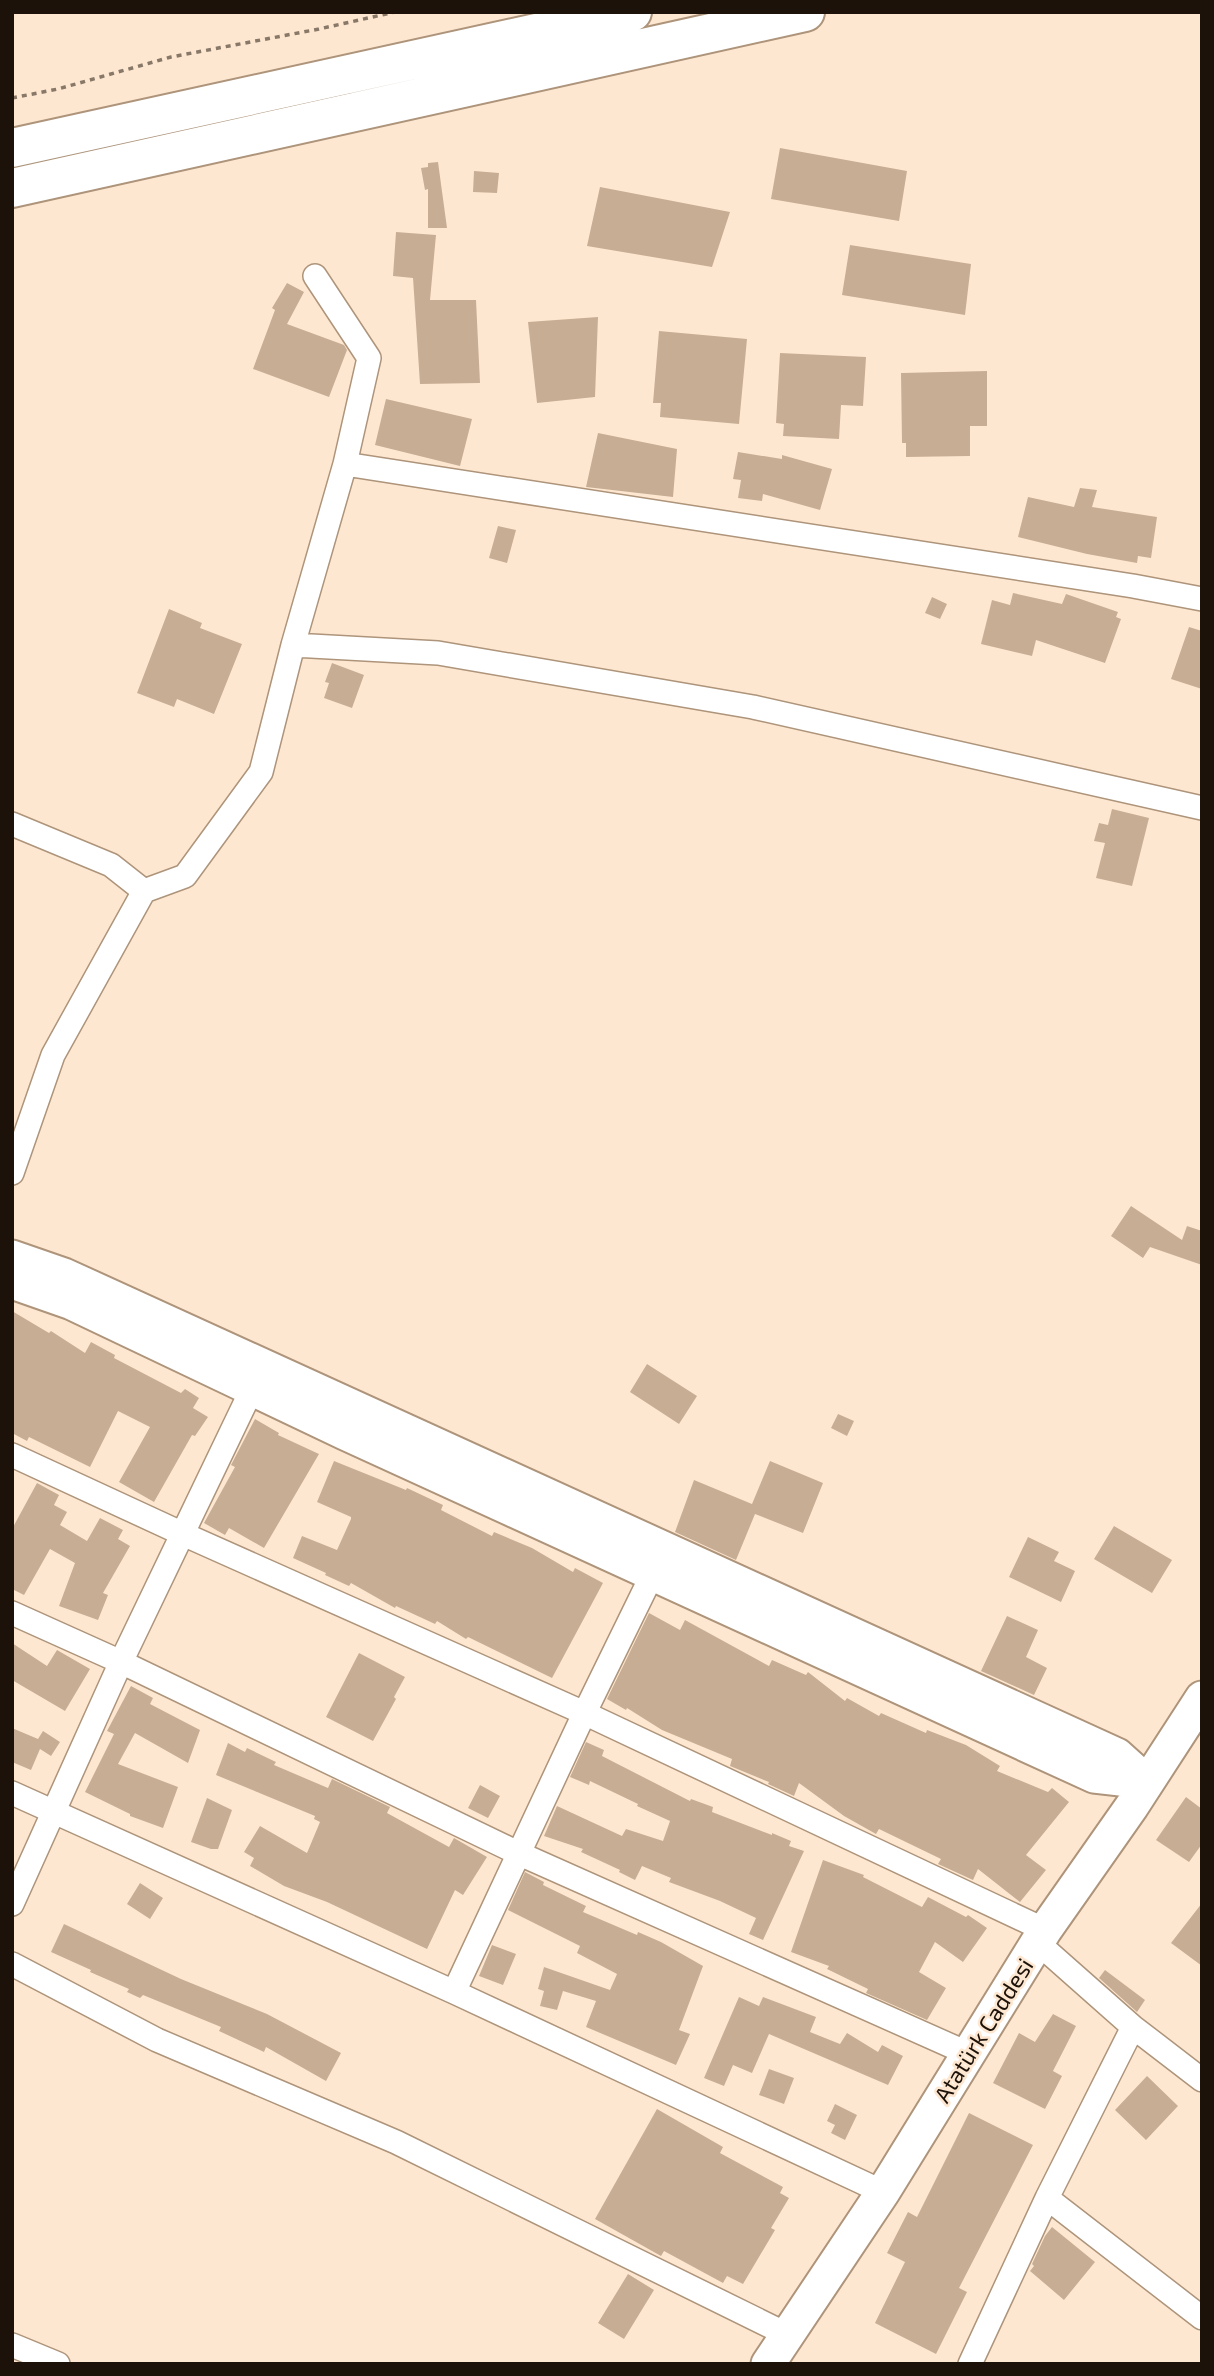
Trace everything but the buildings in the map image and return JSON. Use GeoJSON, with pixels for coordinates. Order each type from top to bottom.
{"type":"FeatureCollection","features":[{"type":"Feature","properties":{"kind":"highway"},"geometry":{"type":"LineString","coordinates":[[12,148],[632,12]]}},
{"type":"Feature","properties":{"kind":"highway"},"geometry":{"type":"LineString","coordinates":[[12,188],[805,12]]}},
{"type":"Feature","properties":{"kind":"street"},"geometry":{"type":"LineString","coordinates":[[12,1173],[53,1055],[144,891],[186,876],[261,772],[293,645],[345,464],[369,358],[315,276]]}},
{"type":"Feature","properties":{"kind":"street"},"geometry":{"type":"LineString","coordinates":[[345,464],[1133,586],[1202,599]]}},
{"type":"Feature","properties":{"kind":"street"},"geometry":{"type":"LineString","coordinates":[[293,645],[438,653],[739,705],[1202,808]]}},
{"type":"Feature","properties":{"kind":"street"},"geometry":{"type":"LineString","coordinates":[[12,824],[111,865],[144,891]]}},
{"type":"Feature","properties":{"kind":"street"},"geometry":{"type":"LineString","coordinates":[[14,1280],[64,1275],[1116,1755],[1147,1782]]}},
{"type":"Feature","properties":{"kind":"street"},"geometry":{"type":"LineString","coordinates":[[14,1280],[72,1303],[252,1389],[1094,1776],[1147,1782]]}},
{"type":"Feature","properties":{"kind":"street"},"geometry":{"type":"LineString","coordinates":[[12,1904],[121,1662],[252,1389]]}},
{"type":"Feature","properties":{"kind":"street"},"geometry":{"type":"LineString","coordinates":[[12,1455],[584,1714],[1042,1937],[1133,2027],[1202,2080]]}},
{"type":"Feature","properties":{"kind":"street"},"geometry":{"type":"LineString","coordinates":[[454,1992],[653,1573]]}},
{"type":"Feature","properties":{"kind":"street"},"geometry":{"type":"LineString","coordinates":[[12,1613],[121,1662],[520,1854],[967,2053]]}},
{"type":"Feature","properties":{"kind":"street","name":"Atatürk Caddesi"},"geometry":{"type":"LineString","coordinates":[[768,2364],[883,2192],[967,2053],[1042,1937],[1202,1698]]}},
{"type":"Feature","properties":{"kind":"street"},"geometry":{"type":"LineString","coordinates":[[12,1793],[454,1992],[883,2192]]}},
{"type":"Feature","properties":{"kind":"street"},"geometry":{"type":"LineString","coordinates":[[12,1964],[157,2040],[396,2142],[788,2335]]}},
{"type":"Feature","properties":{"kind":"street"},"geometry":{"type":"LineString","coordinates":[[970,2364],[1047,2198],[1133,2027]]}},
{"type":"Feature","properties":{"kind":"street"},"geometry":{"type":"LineString","coordinates":[[1047,2198],[1202,2318]]}},
{"type":"Feature","properties":{"kind":"street"},"geometry":{"type":"LineString","coordinates":[[12,2345],[58,2364]]}},
{"type":"Feature","properties":{"kind":"path"},"geometry":{"type":"LineString","coordinates":[[12,98],[58,89],[171,57],[395,12]]}}]}
